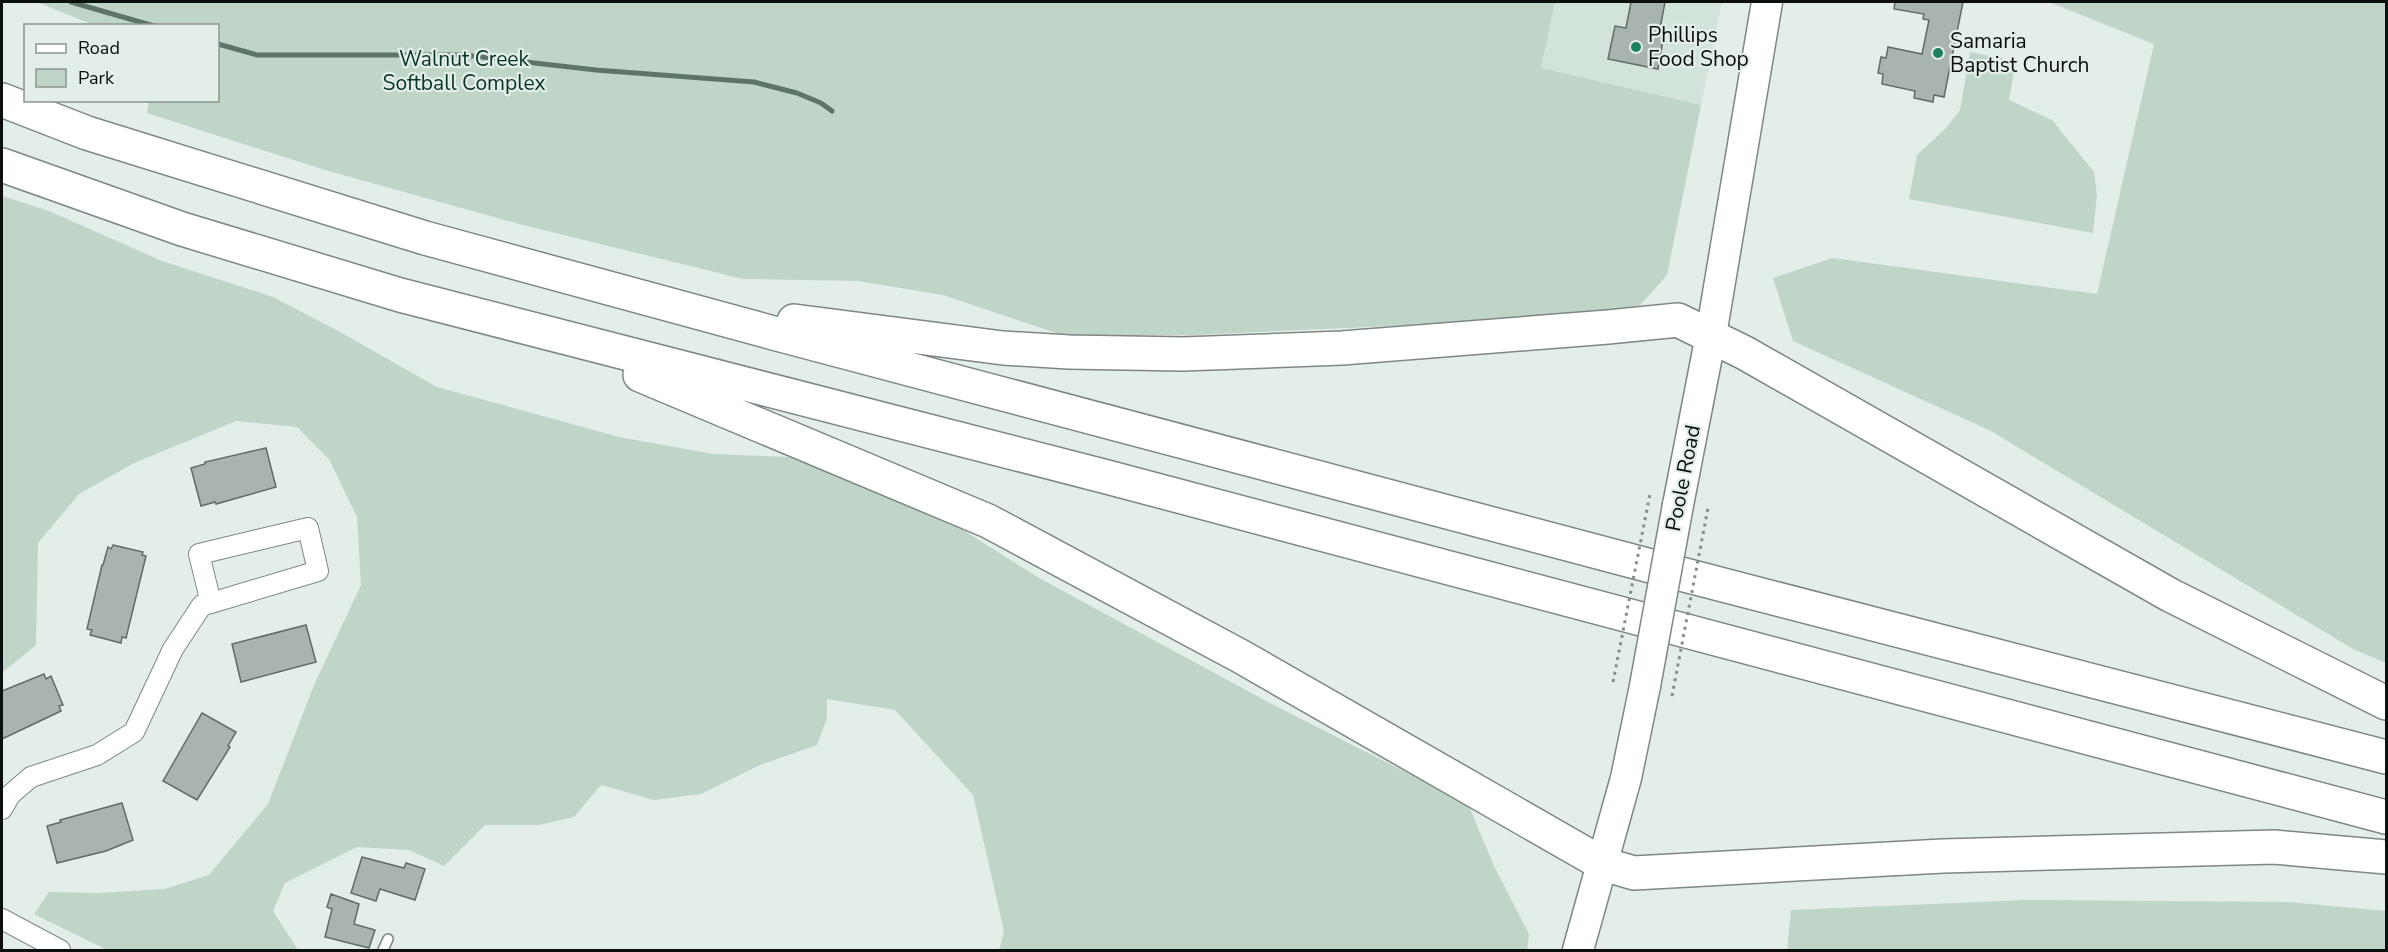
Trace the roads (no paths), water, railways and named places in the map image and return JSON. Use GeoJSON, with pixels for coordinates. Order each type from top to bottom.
{"type":"FeatureCollection","features":[{"type":"Feature","properties":{"kind":"highway"},"geometry":{"type":"LineString","coordinates":[[2,100],[87,133],[425,237],[1677,573],[2386,757]]}},
{"type":"Feature","properties":{"kind":"highway"},"geometry":{"type":"LineString","coordinates":[[2,165],[182,229],[400,295],[540,333],[1107,477],[2386,817]]}},
{"type":"Feature","properties":{"kind":"highway"},"geometry":{"type":"LineString","coordinates":[[674,305],[1003,348],[1069,352],[1194,354],[1342,348],[1678,320],[1711,335],[2170,595],[2386,702]]}},
{"type":"Feature","properties":{"kind":"highway"},"geometry":{"type":"LineString","coordinates":[[540,333],[988,521],[1240,656],[1603,864],[1634,873],[1943,856],[2274,847],[2386,857]]}},
{"type":"Feature","properties":{"kind":"main road","name":"Poole Road"},"geometry":{"type":"LineString","coordinates":[[1578,951],[1626,777],[1658,691],[1678,505],[1711,335],[1767,2]]}},
{"type":"Feature","properties":{"kind":"street"},"geometry":{"type":"LineString","coordinates":[[2,809],[10,795],[31,777],[97,756],[134,732],[173,649],[202,605],[211,603],[318,571],[308,528],[199,554],[211,603]]}},
{"type":"Feature","properties":{"kind":"street"},"geometry":{"type":"LineString","coordinates":[[2,920],[60,951]]}},
{"type":"Feature","properties":{"kind":"lane"},"geometry":{"type":"LineString","coordinates":[[383,951],[388,939]]}},
{"type":"Feature","properties":{"kind":"waterway"},"geometry":{"type":"LineString","coordinates":[[71,2],[147,24]]}},
{"type":"Feature","properties":{"kind":"waterway"},"geometry":{"type":"LineString","coordinates":[[219,44],[257,55],[464,55],[596,70],[754,82],[797,93],[821,103],[832,111]]}},
{"type":"Feature","properties":{"kind":"place","name":"Phillips Food Shop"},"geometry":{"type":"Point","coordinates":[1636,47]}},
{"type":"Feature","properties":{"kind":"place","name":"Samaria Baptist Church"},"geometry":{"type":"Point","coordinates":[1938,53]}},
{"type":"Feature","properties":{"kind":"park label","name":"Walnut Creek Softball Complex"},"geometry":{"type":"Point","coordinates":[464,71]}}]}
